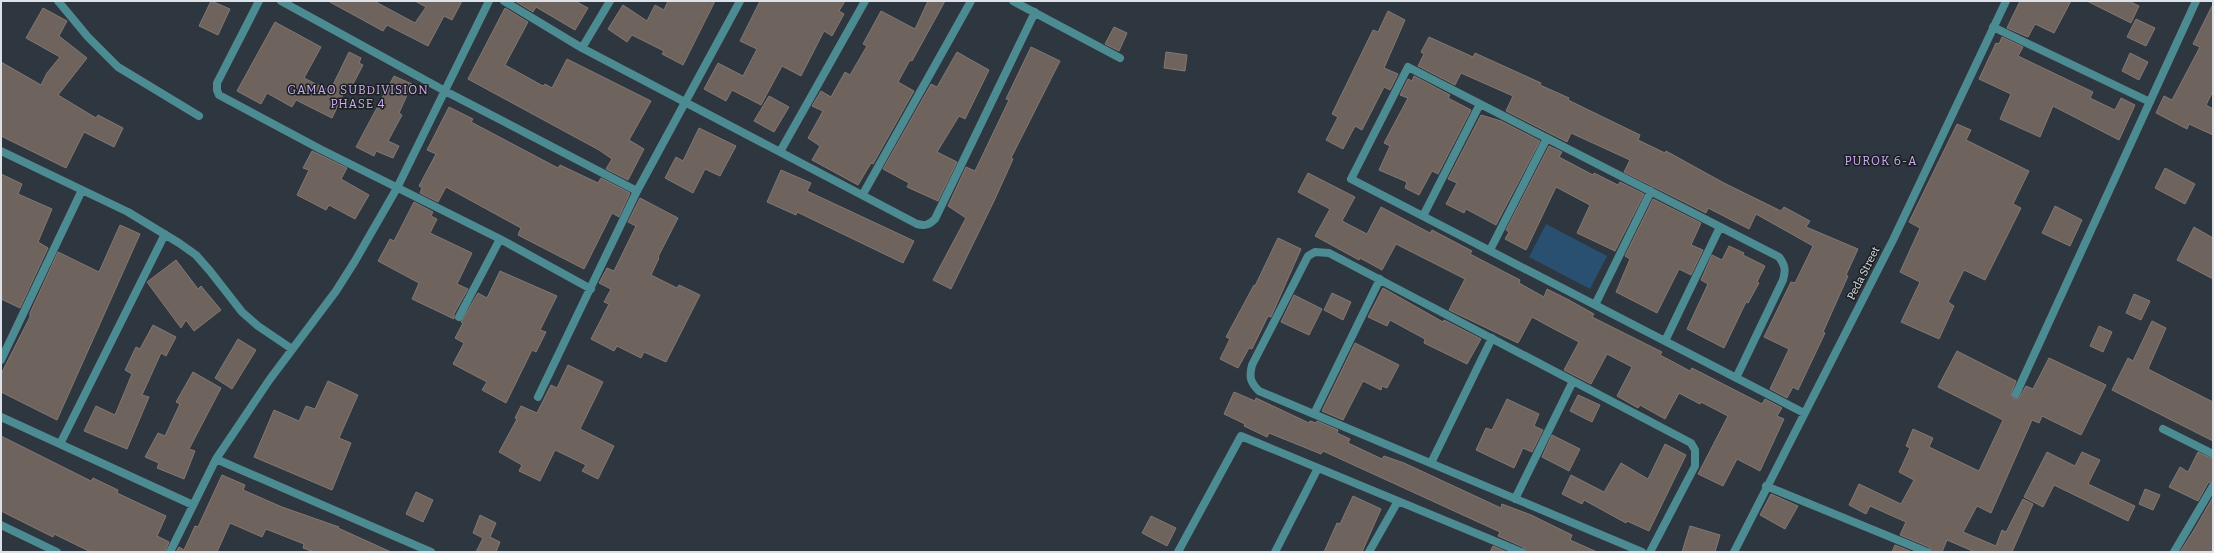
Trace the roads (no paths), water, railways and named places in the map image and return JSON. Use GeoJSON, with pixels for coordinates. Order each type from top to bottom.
{"type":"FeatureCollection","features":[{"type":"Feature","properties":{"kind":"street"},"geometry":{"type":"LineString","coordinates":[[58,1],[88,37],[118,67],[199,116]]}},
{"type":"Feature","properties":{"kind":"street"},"geometry":{"type":"LineString","coordinates":[[260,1],[217,83],[217,90],[220,95],[320,149],[500,239],[591,289]]}},
{"type":"Feature","properties":{"kind":"street"},"geometry":{"type":"LineString","coordinates":[[281,1],[445,91],[637,191]]}},
{"type":"Feature","properties":{"kind":"street"},"geometry":{"type":"LineString","coordinates":[[170,552],[216,459],[292,349],[336,291],[396,188],[489,1]]}},
{"type":"Feature","properties":{"kind":"street"},"geometry":{"type":"LineString","coordinates":[[504,1],[582,48],[781,150],[917,224],[930,224],[934,219],[1035,12]]}},
{"type":"Feature","properties":{"kind":"street"},"geometry":{"type":"LineString","coordinates":[[582,48],[610,1]]}},
{"type":"Feature","properties":{"kind":"street"},"geometry":{"type":"LineString","coordinates":[[538,397],[637,191],[740,1]]}},
{"type":"Feature","properties":{"kind":"street"},"geometry":{"type":"LineString","coordinates":[[781,150],[864,1]]}},
{"type":"Feature","properties":{"kind":"street"},"geometry":{"type":"LineString","coordinates":[[863,194],[971,1]]}},
{"type":"Feature","properties":{"kind":"street"},"geometry":{"type":"LineString","coordinates":[[1013,1],[1120,58]]}},
{"type":"Feature","properties":{"kind":"street","name":"Peda Street"},"geometry":{"type":"LineString","coordinates":[[1734,552],[1766,486],[1893,240],[2006,1]]}},
{"type":"Feature","properties":{"kind":"street"},"geometry":{"type":"LineString","coordinates":[[2016,394],[2196,1]]}},
{"type":"Feature","properties":{"kind":"street"},"geometry":{"type":"LineString","coordinates":[[1993,27],[2150,102]]}},
{"type":"Feature","properties":{"kind":"street"},"geometry":{"type":"LineString","coordinates":[[1736,378],[1786,272],[1784,263],[1779,257],[1408,67],[1352,178],[1423,216],[1490,250],[1595,305],[1665,341],[1736,378],[1804,413]]}},
{"type":"Feature","properties":{"kind":"street"},"geometry":{"type":"LineString","coordinates":[[1423,216],[1480,104]]}},
{"type":"Feature","properties":{"kind":"street"},"geometry":{"type":"LineString","coordinates":[[1490,250],[1547,138]]}},
{"type":"Feature","properties":{"kind":"street"},"geometry":{"type":"LineString","coordinates":[[1,151],[128,212],[196,255],[242,312],[258,326],[292,349]]}},
{"type":"Feature","properties":{"kind":"street"},"geometry":{"type":"LineString","coordinates":[[1,360],[82,190]]}},
{"type":"Feature","properties":{"kind":"street"},"geometry":{"type":"LineString","coordinates":[[1595,305],[1651,191]]}},
{"type":"Feature","properties":{"kind":"street"},"geometry":{"type":"LineString","coordinates":[[1665,341],[1720,227]]}},
{"type":"Feature","properties":{"kind":"street"},"geometry":{"type":"LineString","coordinates":[[60,444],[165,234]]}},
{"type":"Feature","properties":{"kind":"street"},"geometry":{"type":"LineString","coordinates":[[459,317],[500,239]]}},
{"type":"Feature","properties":{"kind":"street"},"geometry":{"type":"LineString","coordinates":[[1642,552],[1259,391],[1252,384],[1250,375],[1252,365],[1308,256],[1315,252],[1329,253],[1691,443],[1695,450],[1694,466],[1650,552]]}},
{"type":"Feature","properties":{"kind":"street"},"geometry":{"type":"LineString","coordinates":[[1314,414],[1380,279]]}},
{"type":"Feature","properties":{"kind":"street"},"geometry":{"type":"LineString","coordinates":[[1431,463],[1492,338]]}},
{"type":"Feature","properties":{"kind":"street"},"geometry":{"type":"LineString","coordinates":[[1516,499],[1573,381]]}},
{"type":"Feature","properties":{"kind":"street"},"geometry":{"type":"LineString","coordinates":[[1,417],[192,505]]}},
{"type":"Feature","properties":{"kind":"street"},"geometry":{"type":"LineString","coordinates":[[2163,429],[2213,454]]}},
{"type":"Feature","properties":{"kind":"street"},"geometry":{"type":"LineString","coordinates":[[1178,552],[1241,436],[1521,552]]}},
{"type":"Feature","properties":{"kind":"street"},"geometry":{"type":"LineString","coordinates":[[216,459],[431,552]]}},
{"type":"Feature","properties":{"kind":"street"},"geometry":{"type":"LineString","coordinates":[[1276,552],[1318,468]]}},
{"type":"Feature","properties":{"kind":"street"},"geometry":{"type":"LineString","coordinates":[[1766,486],[1927,552]]}},
{"type":"Feature","properties":{"kind":"street"},"geometry":{"type":"LineString","coordinates":[[2174,552],[2213,486]]}},
{"type":"Feature","properties":{"kind":"street"},"geometry":{"type":"LineString","coordinates":[[1369,552],[1398,501]]}},
{"type":"Feature","properties":{"kind":"street"},"geometry":{"type":"LineString","coordinates":[[1,525],[58,552]]}},
{"type":"Feature","properties":{"kind":"district","name":"GAMAO SUBDIVISION PHASE 4"},"geometry":{"type":"Point","coordinates":[358,97]}},
{"type":"Feature","properties":{"kind":"district","name":"PUROK 6-A"},"geometry":{"type":"Point","coordinates":[1881,161]}}]}
